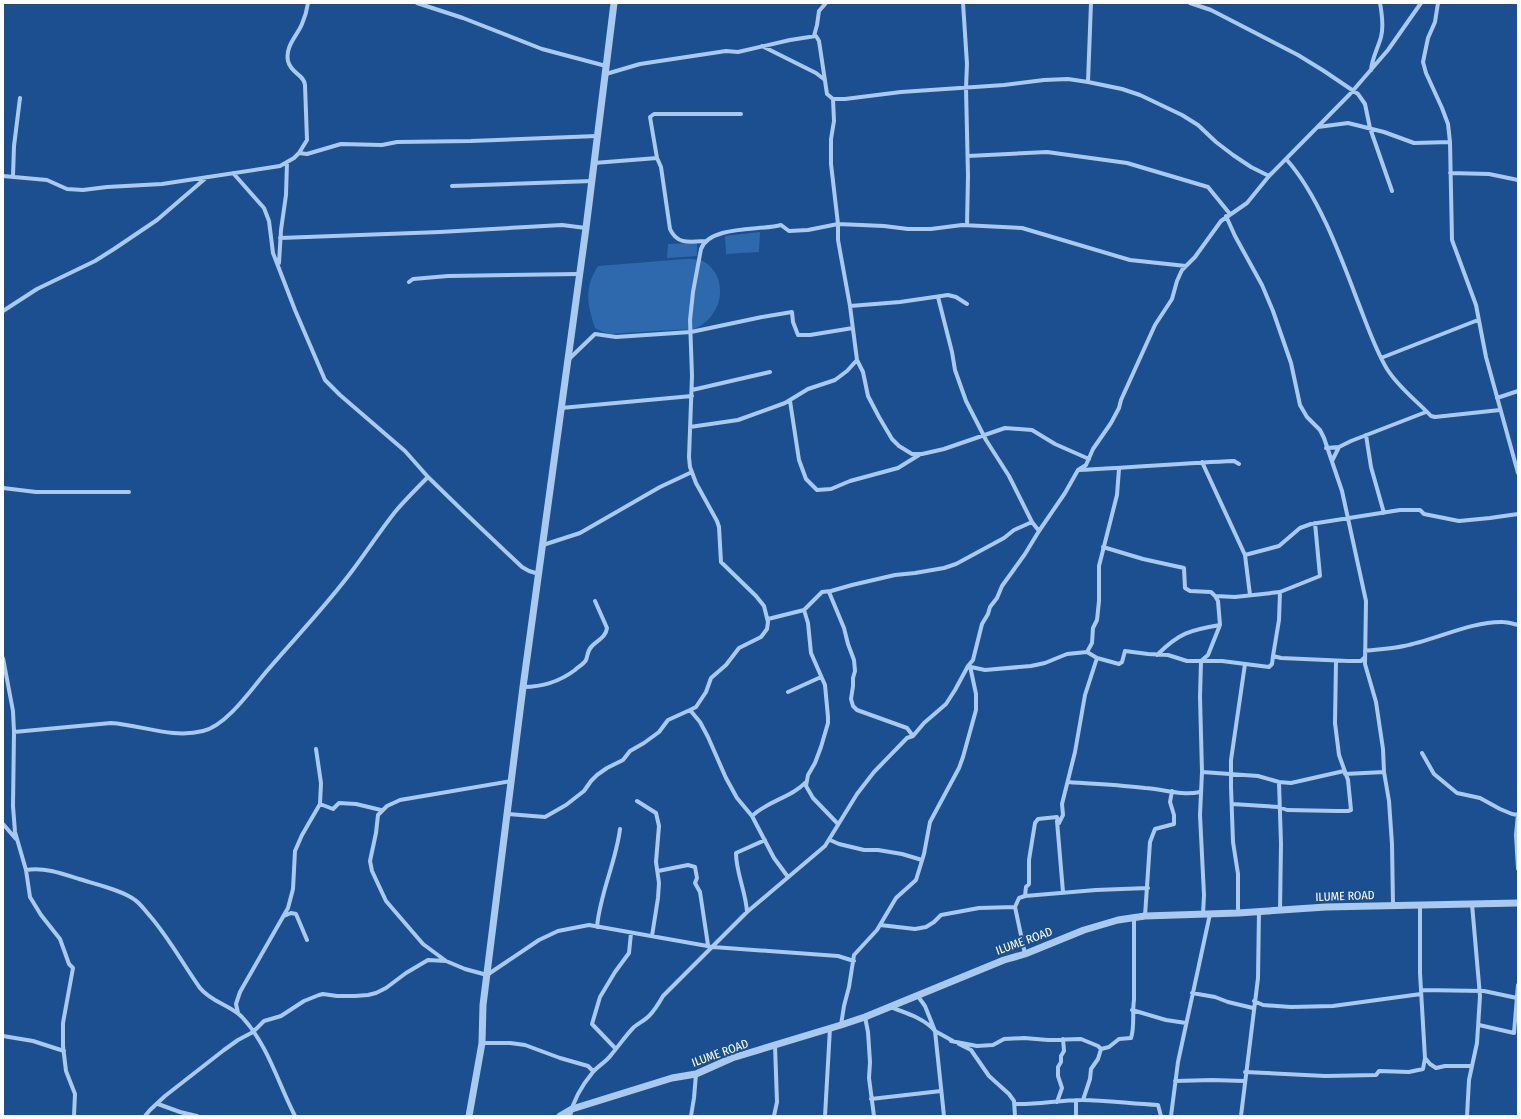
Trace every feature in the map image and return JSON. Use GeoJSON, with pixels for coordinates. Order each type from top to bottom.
{"type":"FeatureCollection","features":[{"type":"Feature","properties":{"kind":"street"},"geometry":{"type":"LineString","coordinates":[[3,176],[47,180],[67,189],[83,190],[114,186],[162,184],[280,166],[294,158],[307,140],[305,85],[303,78],[294,72],[290,67],[287,53],[303,23],[308,3]]}},
{"type":"Feature","properties":{"kind":"street"},"geometry":{"type":"LineString","coordinates":[[418,3],[463,18],[542,49],[607,70],[726,51],[738,52],[814,36]]}},
{"type":"Feature","properties":{"kind":"street"},"geometry":{"type":"LineString","coordinates":[[469,1116],[482,1043],[483,1005],[523,686],[540,574],[597,136],[607,70],[614,3]]}},
{"type":"Feature","properties":{"kind":"street"},"geometry":{"type":"LineString","coordinates":[[814,36],[819,11],[826,3]]}},
{"type":"Feature","properties":{"kind":"street"},"geometry":{"type":"LineString","coordinates":[[963,3],[967,46],[967,225]]}},
{"type":"Feature","properties":{"kind":"street"},"geometry":{"type":"LineString","coordinates":[[1088,82],[1091,3]]}},
{"type":"Feature","properties":{"kind":"street"},"geometry":{"type":"LineString","coordinates":[[1190,3],[1211,10],[1298,55],[1358,94],[1365,104],[1370,128],[1392,191]]}},
{"type":"Feature","properties":{"kind":"street"},"geometry":{"type":"LineString","coordinates":[[1371,70],[1372,59],[1382,36],[1383,17],[1380,3]]}},
{"type":"Feature","properties":{"kind":"street"},"geometry":{"type":"LineString","coordinates":[[571,1113],[584,1084],[593,1072],[611,1055],[615,1048],[623,1041],[633,1028],[648,1017],[656,1008],[663,996],[747,912],[818,854],[830,840],[838,824],[874,772],[907,738],[913,736],[924,723],[946,704],[973,660],[982,624],[1002,586],[1065,493],[1078,470],[1086,465],[1093,449],[1111,424],[1152,330],[1172,299],[1177,281],[1186,266],[1195,257],[1215,228],[1228,215],[1247,203],[1269,176],[1318,127],[1371,70],[1388,50],[1421,3]]}},
{"type":"Feature","properties":{"kind":"street"},"geometry":{"type":"LineString","coordinates":[[1438,3],[1435,22],[1427,42],[1423,62],[1426,73],[1446,116],[1450,142],[1452,240],[1473,294],[1486,358],[1518,473]]}},
{"type":"Feature","properties":{"kind":"street"},"geometry":{"type":"LineString","coordinates":[[814,36],[816,36],[819,41],[828,94],[833,99],[834,121],[831,139],[831,164],[838,224],[838,240],[850,306],[857,360],[863,372],[868,396],[892,439],[899,446],[912,454],[922,454],[944,449],[1005,428],[1032,430],[1055,444],[1089,459]]}},
{"type":"Feature","properties":{"kind":"street"},"geometry":{"type":"LineString","coordinates":[[762,46],[816,73],[825,80]]}},
{"type":"Feature","properties":{"kind":"street"},"geometry":{"type":"LineString","coordinates":[[833,99],[1044,80],[1068,79],[1088,82],[1122,89],[1140,95],[1182,115],[1198,125],[1233,155],[1251,167],[1269,176]]}},
{"type":"Feature","properties":{"kind":"street"},"geometry":{"type":"LineString","coordinates":[[13,176],[14,146],[20,98]]}},
{"type":"Feature","properties":{"kind":"street"},"geometry":{"type":"LineString","coordinates":[[706,241],[680,241],[673,236],[670,229],[650,117],[652,115],[741,114]]}},
{"type":"Feature","properties":{"kind":"street"},"geometry":{"type":"LineString","coordinates":[[1318,127],[1348,123],[1370,128],[1414,143],[1450,142]]}},
{"type":"Feature","properties":{"kind":"street"},"geometry":{"type":"LineString","coordinates":[[299,153],[307,154],[341,144],[382,145],[397,142],[471,141],[597,136]]}},
{"type":"Feature","properties":{"kind":"street"},"geometry":{"type":"LineString","coordinates":[[968,156],[1047,152],[1127,163],[1208,187],[1228,215],[1235,236],[1274,310],[1291,363],[1300,405],[1308,417],[1320,430],[1324,438],[1326,448],[1342,491],[1366,601],[1365,657],[1367,673],[1376,702],[1392,824],[1393,905]]}},
{"type":"Feature","properties":{"kind":"street"},"geometry":{"type":"LineString","coordinates":[[594,163],[657,158]]}},
{"type":"Feature","properties":{"kind":"street"},"geometry":{"type":"LineString","coordinates":[[1286,159],[1305,183],[1329,231],[1367,326],[1381,358],[1393,378],[1431,416],[1438,418],[1500,410]]}},
{"type":"Feature","properties":{"kind":"street"},"geometry":{"type":"LineString","coordinates":[[280,270],[280,238],[286,195],[287,162]]}},
{"type":"Feature","properties":{"kind":"street"},"geometry":{"type":"LineString","coordinates":[[233,173],[264,208],[267,214],[271,244],[280,270],[295,310],[325,380],[340,395],[405,450],[428,476],[522,567],[540,574]]}},
{"type":"Feature","properties":{"kind":"street"},"geometry":{"type":"LineString","coordinates":[[1450,173],[1499,175],[1518,180]]}},
{"type":"Feature","properties":{"kind":"street"},"geometry":{"type":"LineString","coordinates":[[3,311],[37,289],[95,261],[114,249],[157,220],[208,176]]}},
{"type":"Feature","properties":{"kind":"street"},"geometry":{"type":"LineString","coordinates":[[452,186],[592,181]]}},
{"type":"Feature","properties":{"kind":"street"},"geometry":{"type":"LineString","coordinates":[[507,814],[540,817],[545,816],[584,791],[596,775],[623,760],[630,751],[659,732],[668,720],[696,706],[706,692],[711,678],[726,665],[739,648],[762,637],[767,629],[768,619],[760,600],[721,562],[721,536],[717,520],[696,483],[689,457],[692,396],[691,332],[693,292],[702,245],[706,241],[718,234],[770,228],[781,225],[789,231],[808,230],[838,224],[884,226],[908,229],[967,225],[1022,228],[1130,260],[1186,266]]}},
{"type":"Feature","properties":{"kind":"street"},"geometry":{"type":"LineString","coordinates":[[280,238],[440,232],[562,225],[586,228]]}},
{"type":"Feature","properties":{"kind":"street"},"geometry":{"type":"LineString","coordinates":[[409,282],[413,278],[448,276],[579,274]]}},
{"type":"Feature","properties":{"kind":"street"},"geometry":{"type":"LineString","coordinates":[[850,306],[953,296],[967,304]]}},
{"type":"Feature","properties":{"kind":"street"},"geometry":{"type":"LineString","coordinates":[[938,297],[955,370],[966,401],[984,436],[1009,476],[1038,531]]}},
{"type":"Feature","properties":{"kind":"street"},"geometry":{"type":"LineString","coordinates":[[568,360],[596,334],[616,337],[691,332],[792,312],[793,322],[798,335],[810,335],[853,328]]}},
{"type":"Feature","properties":{"kind":"street"},"geometry":{"type":"LineString","coordinates":[[1381,358],[1478,320]]}},
{"type":"Feature","properties":{"kind":"street"},"geometry":{"type":"LineString","coordinates":[[690,427],[738,420],[790,401],[808,389],[835,380],[847,371],[857,360]]}},
{"type":"Feature","properties":{"kind":"street"},"geometry":{"type":"LineString","coordinates":[[692,390],[770,372]]}},
{"type":"Feature","properties":{"kind":"street"},"geometry":{"type":"LineString","coordinates":[[1497,398],[1518,391]]}},
{"type":"Feature","properties":{"kind":"street"},"geometry":{"type":"LineString","coordinates":[[561,408],[692,396]]}},
{"type":"Feature","properties":{"kind":"street"},"geometry":{"type":"LineString","coordinates":[[790,401],[799,460],[806,479],[817,490],[832,489],[850,481],[898,468],[922,454]]}},
{"type":"Feature","properties":{"kind":"street"},"geometry":{"type":"LineString","coordinates":[[1326,448],[1340,447],[1366,435],[1426,412]]}},
{"type":"Feature","properties":{"kind":"street"},"geometry":{"type":"LineString","coordinates":[[1366,435],[1371,467],[1384,513]]}},
{"type":"Feature","properties":{"kind":"street"},"geometry":{"type":"LineString","coordinates":[[1332,461],[1340,447]]}},
{"type":"Feature","properties":{"kind":"street"},"geometry":{"type":"LineString","coordinates":[[1078,470],[1119,469],[1160,464],[1202,462],[1234,461],[1239,464]]}},
{"type":"Feature","properties":{"kind":"street"},"geometry":{"type":"LineString","coordinates":[[1202,462],[1246,555],[1250,595]]}},
{"type":"Feature","properties":{"kind":"street"},"geometry":{"type":"LineString","coordinates":[[1087,652],[1092,643],[1093,628],[1097,620],[1099,601],[1098,566],[1117,495],[1119,469]]}},
{"type":"Feature","properties":{"kind":"street"},"geometry":{"type":"LineString","coordinates":[[543,544],[580,533],[660,487],[692,472]]}},
{"type":"Feature","properties":{"kind":"street"},"geometry":{"type":"LineString","coordinates":[[14,732],[111,723],[166,733],[182,734],[204,731],[215,727],[242,701],[323,607],[352,571],[396,511],[428,476]]}},
{"type":"Feature","properties":{"kind":"street"},"geometry":{"type":"LineString","coordinates":[[3,488],[36,492],[129,492]]}},
{"type":"Feature","properties":{"kind":"street"},"geometry":{"type":"LineString","coordinates":[[1246,555],[1279,546],[1300,528],[1315,523],[1400,510],[1420,510],[1424,514],[1458,521],[1518,514]]}},
{"type":"Feature","properties":{"kind":"street"},"geometry":{"type":"LineString","coordinates":[[768,619],[804,610],[822,592],[829,592],[895,574],[914,573],[944,568],[956,564],[1004,538],[1014,530],[1032,522]]}},
{"type":"Feature","properties":{"kind":"street"},"geometry":{"type":"LineString","coordinates":[[1215,596],[1235,597],[1280,592],[1320,576],[1315,523]]}},
{"type":"Feature","properties":{"kind":"street"},"geometry":{"type":"LineString","coordinates":[[1103,547],[1144,559],[1184,568],[1185,588],[1190,591],[1211,592],[1218,601],[1220,625],[1208,655],[1201,661],[1200,697],[1202,772],[1200,815],[1206,914],[1175,1081],[1171,1116]]}},
{"type":"Feature","properties":{"kind":"street"},"geometry":{"type":"LineString","coordinates":[[829,592],[844,628],[854,660],[855,671],[851,699],[853,706],[857,710],[907,728],[913,736]]}},
{"type":"Feature","properties":{"kind":"street"},"geometry":{"type":"LineString","coordinates":[[970,666],[985,670],[1031,666],[1045,663],[1067,654],[1087,652],[1097,658],[1119,664],[1122,662],[1125,651],[1168,655],[1187,661],[1222,661],[1269,667],[1272,664],[1279,620],[1280,592]]}},
{"type":"Feature","properties":{"kind":"street"},"geometry":{"type":"LineString","coordinates":[[523,686],[541,686],[552,683],[566,677],[582,665],[586,659],[587,652],[607,632],[608,628],[595,601]]}},
{"type":"Feature","properties":{"kind":"street"},"geometry":{"type":"LineString","coordinates":[[804,610],[808,622],[811,653],[825,685],[828,723],[816,763],[808,775],[806,782],[808,791],[838,824]]}},
{"type":"Feature","properties":{"kind":"street"},"geometry":{"type":"LineString","coordinates":[[1365,651],[1404,646],[1486,624],[1503,622],[1518,625]]}},
{"type":"Feature","properties":{"kind":"street"},"geometry":{"type":"LineString","coordinates":[[1158,655],[1170,643],[1182,635],[1200,629],[1220,625]]}},
{"type":"Feature","properties":{"kind":"street"},"geometry":{"type":"LineString","coordinates":[[1273,656],[1281,658],[1336,661],[1360,661],[1365,657]]}},
{"type":"Feature","properties":{"kind":"street"},"geometry":{"type":"LineString","coordinates":[[3,658],[13,711],[13,813],[15,832],[34,905],[60,939],[69,964],[73,968],[63,1023],[66,1071],[75,1094],[74,1116]]}},
{"type":"Feature","properties":{"kind":"street"},"geometry":{"type":"LineString","coordinates":[[1057,817],[1058,823],[1062,815],[1062,804],[1075,752],[1085,695],[1097,658]]}},
{"type":"Feature","properties":{"kind":"street"},"geometry":{"type":"LineString","coordinates":[[1232,804],[1279,807],[1287,810],[1348,811],[1351,808],[1348,780],[1339,755],[1335,723],[1336,661]]}},
{"type":"Feature","properties":{"kind":"street"},"geometry":{"type":"LineString","coordinates":[[1238,913],[1238,874],[1233,842],[1231,787],[1233,749],[1245,664]]}},
{"type":"Feature","properties":{"kind":"street"},"geometry":{"type":"LineString","coordinates":[[840,1025],[854,955],[880,925],[896,898],[916,880],[930,822],[959,768],[976,710],[977,700],[970,666]]}},
{"type":"Feature","properties":{"kind":"street"},"geometry":{"type":"LineString","coordinates":[[788,692],[821,677]]}},
{"type":"Feature","properties":{"kind":"street"},"geometry":{"type":"LineString","coordinates":[[690,710],[700,722],[737,798],[752,816],[774,858],[788,877]]}},
{"type":"Feature","properties":{"kind":"street"},"geometry":{"type":"LineString","coordinates":[[238,1013],[236,1004],[240,992],[292,900],[295,851],[302,835],[320,804],[321,783],[316,749]]}},
{"type":"Feature","properties":{"kind":"street"},"geometry":{"type":"LineString","coordinates":[[1422,753],[1434,774],[1457,793],[1480,798],[1500,809],[1512,814],[1518,814],[1516,835],[1518,869]]}},
{"type":"Feature","properties":{"kind":"street"},"geometry":{"type":"LineString","coordinates":[[1202,772],[1258,776],[1279,782],[1291,783],[1345,773],[1384,772]]}},
{"type":"Feature","properties":{"kind":"street"},"geometry":{"type":"LineString","coordinates":[[511,781],[400,800],[381,810],[378,815],[375,838],[370,855],[372,871],[386,901],[391,908],[423,944],[446,961],[464,969],[487,975],[540,940],[558,931],[578,926],[597,927],[713,947],[838,956],[854,961]]}},
{"type":"Feature","properties":{"kind":"street"},"geometry":{"type":"LineString","coordinates":[[752,816],[765,805],[782,799],[800,788],[806,782]]}},
{"type":"Feature","properties":{"kind":"street"},"geometry":{"type":"LineString","coordinates":[[1068,782],[1172,791],[1182,794],[1200,792],[1201,790]]}},
{"type":"Feature","properties":{"kind":"street"},"geometry":{"type":"LineString","coordinates":[[1279,782],[1279,807],[1282,844],[1280,910]]}},
{"type":"Feature","properties":{"kind":"street"},"geometry":{"type":"LineString","coordinates":[[1145,916],[1150,842],[1154,830],[1174,824],[1174,815],[1170,802],[1172,791]]}},
{"type":"Feature","properties":{"kind":"street"},"geometry":{"type":"LineString","coordinates":[[637,801],[653,810],[658,817],[659,826],[656,862],[659,883],[652,936]]}},
{"type":"Feature","properties":{"kind":"street"},"geometry":{"type":"LineString","coordinates":[[320,804],[333,809],[339,803],[356,804],[381,810]]}},
{"type":"Feature","properties":{"kind":"street"},"geometry":{"type":"LineString","coordinates":[[1057,817],[1063,892]]}},
{"type":"Feature","properties":{"kind":"street"},"geometry":{"type":"LineString","coordinates":[[1025,896],[1026,887],[1029,884],[1029,860],[1035,823],[1038,819],[1057,817]]}},
{"type":"Feature","properties":{"kind":"street"},"geometry":{"type":"LineString","coordinates":[[3,824],[17,840]]}},
{"type":"Feature","properties":{"kind":"street"},"geometry":{"type":"LineString","coordinates":[[597,927],[600,907],[613,864],[620,829]]}},
{"type":"Feature","properties":{"kind":"street"},"geometry":{"type":"LineString","coordinates":[[747,912],[746,898],[736,853],[765,840]]}},
{"type":"Feature","properties":{"kind":"street"},"geometry":{"type":"LineString","coordinates":[[830,840],[839,844],[864,850],[878,850],[902,854],[922,860]]}},
{"type":"Feature","properties":{"kind":"street"},"geometry":{"type":"LineString","coordinates":[[658,872],[688,865],[695,867],[697,878],[695,883],[700,892],[708,945]]}},
{"type":"Feature","properties":{"kind":"street"},"geometry":{"type":"LineString","coordinates":[[26,870],[36,868],[53,871],[107,887],[135,899],[157,924],[206,994],[238,1013],[253,1032],[274,1069],[295,1116]]}},
{"type":"Feature","properties":{"kind":"street"},"geometry":{"type":"LineString","coordinates":[[1025,954],[1015,907],[1019,898],[1063,892],[1148,888]]}},
{"type":"Feature","properties":{"kind":"street"},"geometry":{"type":"LineString","coordinates":[[1467,1116],[1469,1080],[1479,1026],[1479,991],[1472,904]]}},
{"type":"Feature","properties":{"kind":"street","name":"ILUME ROAD"},"geometry":{"type":"LineString","coordinates":[[560,1116],[672,1078],[696,1074],[732,1058],[865,1017],[887,1006],[1084,930],[1134,917],[1393,905],[1518,904]]}},
{"type":"Feature","properties":{"kind":"street"},"geometry":{"type":"LineString","coordinates":[[1245,1072],[1325,1076],[1376,1075],[1379,1071],[1422,1071],[1424,1068],[1425,1058],[1420,973],[1420,905]]}},
{"type":"Feature","properties":{"kind":"street"},"geometry":{"type":"LineString","coordinates":[[880,925],[915,930],[926,927],[941,915],[979,908],[1015,907]]}},
{"type":"Feature","properties":{"kind":"street"},"geometry":{"type":"LineString","coordinates":[[1241,1116],[1245,1072],[1250,1047],[1253,1008],[1258,978],[1259,911]]}},
{"type":"Feature","properties":{"kind":"street"},"geometry":{"type":"LineString","coordinates":[[284,916],[296,914],[307,940]]}},
{"type":"Feature","properties":{"kind":"street"},"geometry":{"type":"LineString","coordinates":[[1101,1049],[1109,1047],[1119,1039],[1131,1038],[1133,1032],[1134,917]]}},
{"type":"Feature","properties":{"kind":"street"},"geometry":{"type":"LineString","coordinates":[[615,1048],[592,1024],[600,997],[615,972],[629,953],[631,933]]}},
{"type":"Feature","properties":{"kind":"street"},"geometry":{"type":"LineString","coordinates":[[145,1116],[165,1096],[205,1064],[238,1040],[253,1032],[264,1021],[281,1016],[304,1001],[319,995],[368,995],[386,988],[428,960],[446,961]]}},
{"type":"Feature","properties":{"kind":"street"},"geometry":{"type":"LineString","coordinates":[[1479,1026],[1514,1033],[1518,985]]}},
{"type":"Feature","properties":{"kind":"street"},"geometry":{"type":"LineString","coordinates":[[1254,1001],[1263,1006],[1291,1008],[1333,1006],[1421,992],[1479,991],[1516,998]]}},
{"type":"Feature","properties":{"kind":"street"},"geometry":{"type":"LineString","coordinates":[[1192,993],[1215,997],[1253,1008]]}},
{"type":"Feature","properties":{"kind":"street"},"geometry":{"type":"LineString","coordinates":[[917,995],[925,1006],[935,1031],[944,1116]]}},
{"type":"Feature","properties":{"kind":"street"},"geometry":{"type":"LineString","coordinates":[[887,1006],[930,1024],[935,1031],[971,1050],[989,1076],[998,1086],[1009,1094],[1014,1104],[1015,1116]]}},
{"type":"Feature","properties":{"kind":"street"},"geometry":{"type":"LineString","coordinates":[[1132,1010],[1166,1020],[1186,1023]]}},
{"type":"Feature","properties":{"kind":"street"},"geometry":{"type":"LineString","coordinates":[[865,1017],[870,1046],[869,1078],[874,1116]]}},
{"type":"Feature","properties":{"kind":"street"},"geometry":{"type":"LineString","coordinates":[[825,1116],[830,1028]]}},
{"type":"Feature","properties":{"kind":"street"},"geometry":{"type":"LineString","coordinates":[[3,1036],[33,1041],[64,1051]]}},
{"type":"Feature","properties":{"kind":"street"},"geometry":{"type":"LineString","coordinates":[[951,1040],[977,1046],[993,1045],[1004,1039],[1081,1039],[1098,1046],[1101,1049]]}},
{"type":"Feature","properties":{"kind":"street"},"geometry":{"type":"LineString","coordinates":[[1057,1102],[1062,1088],[1058,1076],[1058,1067],[1064,1050],[1063,1039]]}},
{"type":"Feature","properties":{"kind":"street"},"geometry":{"type":"LineString","coordinates":[[482,1043],[510,1043],[525,1045],[560,1058],[588,1066],[593,1072]]}},
{"type":"Feature","properties":{"kind":"street"},"geometry":{"type":"LineString","coordinates":[[774,1116],[777,1102],[775,1045]]}},
{"type":"Feature","properties":{"kind":"street"},"geometry":{"type":"LineString","coordinates":[[1083,1100],[1090,1079],[1091,1069],[1098,1059],[1101,1049]]}},
{"type":"Feature","properties":{"kind":"street"},"geometry":{"type":"LineString","coordinates":[[1425,1058],[1436,1068],[1445,1066],[1472,1066]]}},
{"type":"Feature","properties":{"kind":"street"},"geometry":{"type":"LineString","coordinates":[[691,1116],[696,1074]]}},
{"type":"Feature","properties":{"kind":"street"},"geometry":{"type":"LineString","coordinates":[[1175,1081],[1244,1081]]}},
{"type":"Feature","properties":{"kind":"street"},"geometry":{"type":"LineString","coordinates":[[871,1099],[941,1091]]}},
{"type":"Feature","properties":{"kind":"street"},"geometry":{"type":"LineString","coordinates":[[1076,1100],[1076,1116]]}},
{"type":"Feature","properties":{"kind":"street"},"geometry":{"type":"LineString","coordinates":[[1014,1104],[1029,1105],[1083,1100],[1158,1105],[1161,1116]]}},
{"type":"Feature","properties":{"kind":"street"},"geometry":{"type":"LineString","coordinates":[[158,1104],[180,1112],[198,1116]]}},
{"type":"Feature","properties":{"kind":"shaded area"},"geometry":{"type":"Polygon","coordinates":[[[760,232],[759,252],[726,254],[725,236],[760,232]]]}},
{"type":"Feature","properties":{"kind":"shaded area"},"geometry":{"type":"Polygon","coordinates":[[[697,243],[697,256],[667,258],[668,244],[697,243]]]}},
{"type":"Feature","properties":{"kind":"shaded area"},"geometry":{"type":"Polygon","coordinates":[[[696,259],[703,261],[712,268],[720,286],[720,296],[717,306],[712,315],[705,322],[696,328],[691,329],[611,334],[595,328],[590,311],[588,296],[590,282],[598,266],[696,259]]]}}]}
